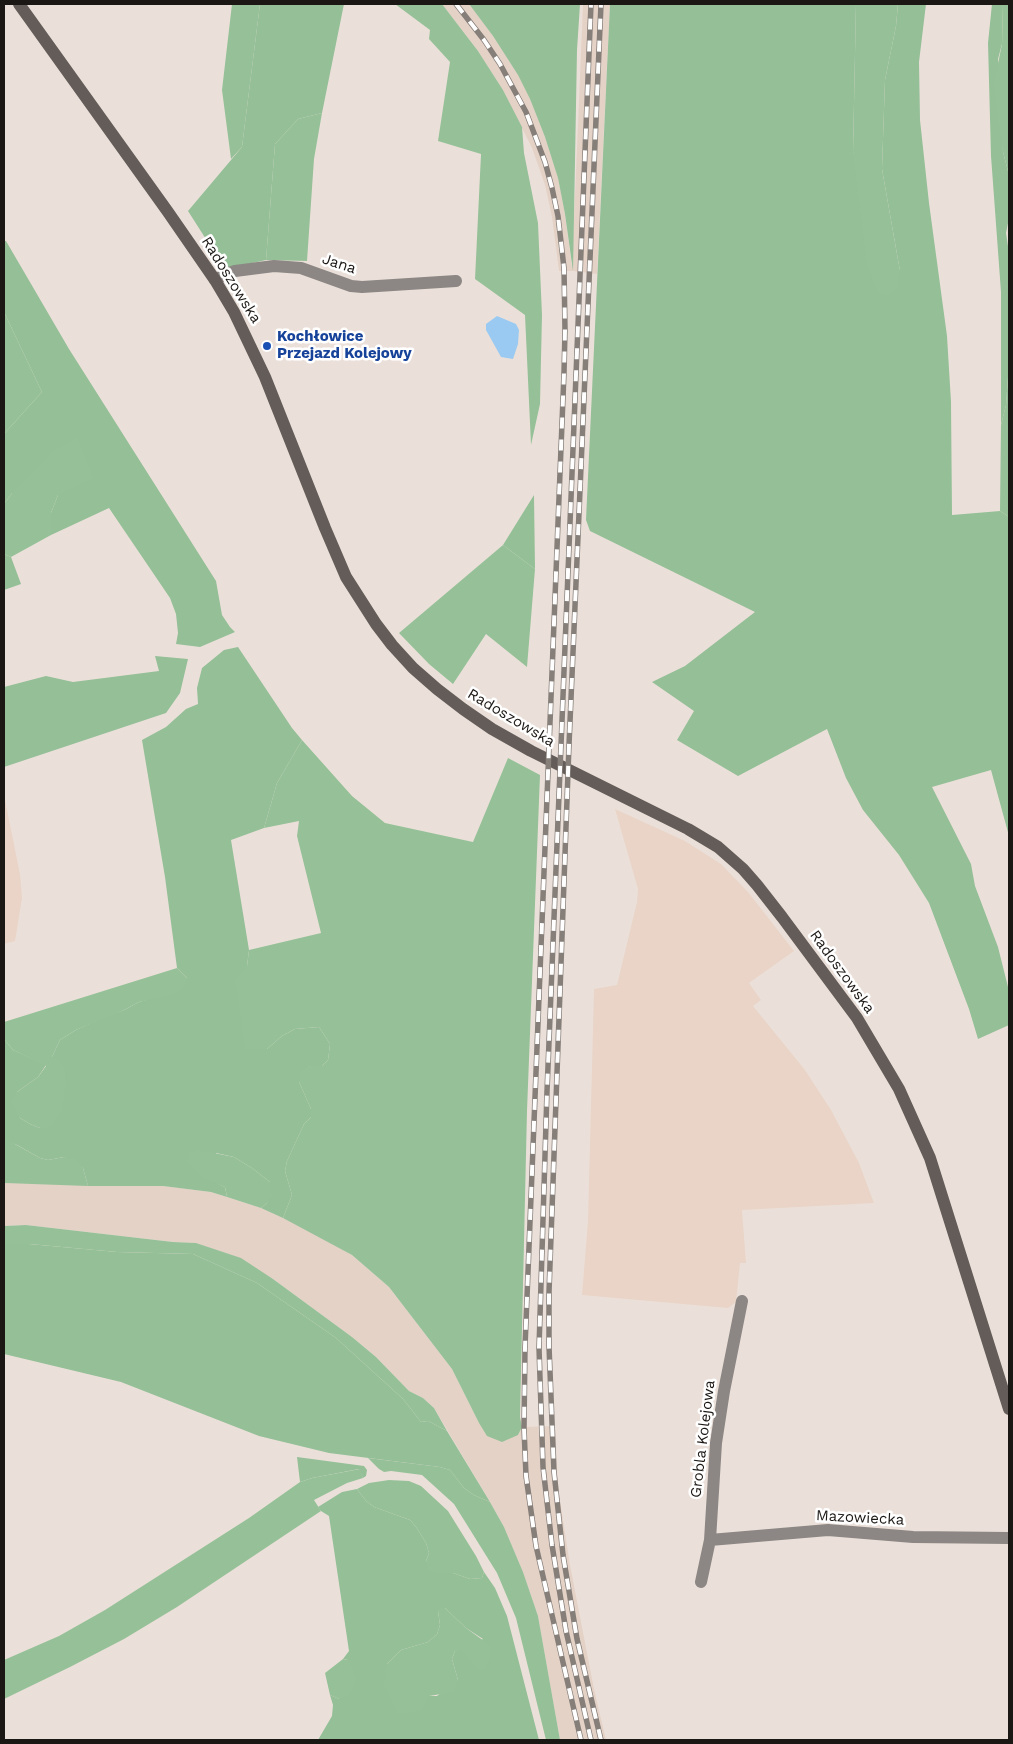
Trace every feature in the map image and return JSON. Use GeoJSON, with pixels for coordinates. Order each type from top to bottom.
{"type":"FeatureCollection","features":[{"type":"Feature","properties":{"kind":"street","name":"Radoszowska"},"geometry":{"type":"LineString","coordinates":[[18,4],[215,280],[234,312],[250,343],[346,577],[392,645],[413,668],[437,689],[492,729],[531,751],[688,829],[718,847],[743,869],[762,891],[857,1018],[899,1089],[930,1158],[1009,1409]]}},
{"type":"Feature","properties":{"kind":"street","name":"Jana"},"geometry":{"type":"LineString","coordinates":[[215,280],[235,272],[274,266],[301,268],[351,286],[362,287],[456,281]]}},
{"type":"Feature","properties":{"kind":"street","name":"Grobla Kolejowa"},"geometry":{"type":"LineString","coordinates":[[701,1582],[710,1540],[716,1443],[742,1301]]}},
{"type":"Feature","properties":{"kind":"street","name":"Mazowiecka"},"geometry":{"type":"LineString","coordinates":[[710,1540],[828,1530],[912,1537],[1009,1538]]}},
{"type":"Feature","properties":{"kind":"shaded area"},"geometry":{"type":"Polygon","coordinates":[[[442,4],[469,4],[493,36],[518,75],[530,99],[558,177],[572,267],[583,4],[610,4],[597,274],[559,271],[552,217],[545,185],[532,148],[503,90],[478,51],[442,4]]]}},
{"type":"Feature","properties":{"kind":"shaded area"},"geometry":{"type":"Polygon","coordinates":[[[4,795],[20,874],[22,898],[15,941],[4,944],[4,795]]]}},
{"type":"Feature","properties":{"kind":"shaded area"},"geometry":{"type":"Polygon","coordinates":[[[615,809],[685,841],[721,864],[748,892],[794,951],[749,983],[761,1000],[753,1006],[805,1070],[831,1110],[859,1163],[874,1203],[742,1210],[746,1263],[740,1263],[736,1302],[728,1308],[582,1295],[588,1221],[594,989],[617,985],[637,902],[638,889],[615,809]]]}},
{"type":"Feature","properties":{"kind":"shaded area"},"geometry":{"type":"Polygon","coordinates":[[[4,1183],[163,1186],[211,1192],[261,1208],[301,1226],[352,1255],[389,1287],[452,1369],[479,1423],[518,1435],[522,1427],[555,1426],[558,1488],[570,1565],[606,1740],[560,1740],[538,1616],[523,1572],[504,1527],[434,1408],[423,1398],[409,1391],[376,1357],[352,1337],[273,1279],[196,1243],[26,1225],[4,1226],[4,1183]]]}},
{"type":"Feature","properties":{"kind":"green space"},"geometry":{"type":"Polygon","coordinates":[[[232,4],[260,4],[242,147],[231,159],[222,90],[232,4]]]}},
{"type":"Feature","properties":{"kind":"green space"},"geometry":{"type":"Polygon","coordinates":[[[260,4],[344,4],[322,113],[298,119],[275,144],[266,260],[225,269],[188,211],[242,147],[260,4]]]}},
{"type":"Feature","properties":{"kind":"green space"},"geometry":{"type":"Polygon","coordinates":[[[395,4],[442,4],[478,51],[503,90],[522,127],[524,153],[538,223],[542,315],[540,404],[531,445],[525,315],[475,279],[481,154],[438,141],[450,62],[429,39],[430,30],[395,4]]]}},
{"type":"Feature","properties":{"kind":"green space"},"geometry":{"type":"Polygon","coordinates":[[[469,4],[580,4],[577,50],[573,271],[558,178],[545,137],[518,75],[493,36],[469,4]]]}},
{"type":"Feature","properties":{"kind":"green space"},"geometry":{"type":"Polygon","coordinates":[[[610,4],[856,4],[853,152],[900,271],[882,169],[885,80],[896,26],[898,4],[926,4],[919,62],[920,120],[947,336],[951,402],[952,515],[1000,511],[1009,517],[1009,836],[991,770],[932,787],[971,864],[975,886],[998,947],[1009,991],[1009,1025],[978,1039],[969,1009],[929,903],[899,855],[863,810],[846,778],[827,729],[738,776],[677,740],[694,711],[652,682],[685,666],[755,612],[590,531],[586,520],[610,4]]]}},
{"type":"Feature","properties":{"kind":"green space"},"geometry":{"type":"Polygon","coordinates":[[[856,4],[898,4],[896,26],[885,80],[882,169],[900,271],[897,289],[888,296],[877,292],[867,264],[853,152],[856,4]]]}},
{"type":"Feature","properties":{"kind":"green space"},"geometry":{"type":"Polygon","coordinates":[[[992,4],[1003,4],[1002,44],[998,59],[1003,152],[1009,175],[1009,218],[1006,233],[1009,253],[1009,363],[1006,405],[1001,425],[1001,292],[991,156],[988,43],[992,4]]]}},
{"type":"Feature","properties":{"kind":"green space"},"geometry":{"type":"Polygon","coordinates":[[[1003,4],[1009,4],[1009,175],[1003,152],[994,83],[1002,44],[1003,4]]]}},
{"type":"Feature","properties":{"kind":"green space"},"geometry":{"type":"Polygon","coordinates":[[[322,113],[314,159],[307,261],[266,260],[275,144],[298,119],[322,113]]]}},
{"type":"Feature","properties":{"kind":"green space"},"geometry":{"type":"Polygon","coordinates":[[[4,241],[6,241],[69,349],[216,581],[222,615],[235,632],[200,647],[176,644],[178,633],[176,614],[170,598],[109,508],[51,535],[51,513],[58,495],[12,493],[4,504],[4,434],[42,392],[4,312],[4,241]]]}},
{"type":"Feature","properties":{"kind":"green space"},"geometry":{"type":"Polygon","coordinates":[[[4,312],[42,392],[4,434],[4,312]]]}},
{"type":"Feature","properties":{"kind":"green space"},"geometry":{"type":"Polygon","coordinates":[[[1009,363],[1009,517],[1000,511],[1001,425],[1006,405],[1009,363]]]}},
{"type":"Feature","properties":{"kind":"green space"},"geometry":{"type":"Polygon","coordinates":[[[78,437],[93,478],[58,495],[51,513],[51,535],[11,557],[4,554],[4,504],[12,493],[53,451],[78,437]]]}},
{"type":"Feature","properties":{"kind":"green space"},"geometry":{"type":"Polygon","coordinates":[[[534,495],[535,569],[503,545],[534,495]]]}},
{"type":"Feature","properties":{"kind":"green space"},"geometry":{"type":"Polygon","coordinates":[[[503,545],[535,569],[527,667],[486,634],[453,684],[429,664],[399,633],[503,545]]]}},
{"type":"Feature","properties":{"kind":"green space"},"geometry":{"type":"Polygon","coordinates":[[[4,554],[11,557],[21,584],[4,590],[4,554]]]}},
{"type":"Feature","properties":{"kind":"green space"},"geometry":{"type":"Polygon","coordinates":[[[238,647],[302,740],[277,783],[264,828],[231,840],[249,950],[245,1049],[267,1049],[282,1036],[295,1029],[319,1027],[330,1044],[328,1060],[322,1066],[310,1066],[299,1082],[311,1109],[311,1117],[304,1124],[287,1161],[285,1171],[292,1195],[283,1218],[261,1208],[267,1203],[270,1182],[234,1157],[216,1153],[216,1183],[225,1187],[227,1197],[211,1192],[163,1186],[88,1186],[83,1168],[64,1157],[48,1160],[40,1158],[4,1140],[4,1039],[13,1050],[46,1065],[38,1077],[17,1092],[20,1118],[40,1128],[52,1057],[60,1040],[76,1030],[107,1016],[153,998],[187,978],[177,968],[165,877],[142,740],[166,727],[186,709],[198,704],[197,688],[202,668],[224,650],[238,647]]]}},
{"type":"Feature","properties":{"kind":"green space"},"geometry":{"type":"Polygon","coordinates":[[[155,656],[188,659],[180,693],[166,713],[4,767],[4,687],[46,676],[73,682],[159,671],[155,656]]]}},
{"type":"Feature","properties":{"kind":"green space"},"geometry":{"type":"Polygon","coordinates":[[[302,740],[352,796],[385,823],[473,842],[508,758],[540,775],[527,1111],[520,1417],[522,1427],[518,1435],[502,1442],[487,1436],[452,1369],[389,1287],[352,1255],[283,1218],[292,1195],[285,1171],[287,1161],[304,1124],[311,1117],[311,1109],[299,1082],[300,1071],[310,1066],[322,1066],[328,1060],[330,1044],[319,1027],[295,1029],[282,1036],[267,1049],[245,1049],[235,979],[247,966],[249,950],[321,933],[297,836],[299,821],[264,828],[277,783],[302,740]]]}},
{"type":"Feature","properties":{"kind":"green space"},"geometry":{"type":"Polygon","coordinates":[[[177,968],[187,978],[184,987],[173,995],[139,1002],[76,1030],[60,1040],[52,1057],[59,1060],[65,1070],[66,1086],[62,1112],[52,1126],[40,1128],[20,1118],[11,1100],[17,1092],[38,1077],[46,1066],[13,1050],[4,1039],[4,1022],[177,968]]]}},
{"type":"Feature","properties":{"kind":"green space"},"geometry":{"type":"Polygon","coordinates":[[[6,1139],[40,1158],[48,1160],[64,1157],[76,1159],[83,1168],[88,1186],[4,1183],[4,1140],[6,1139]]]}},
{"type":"Feature","properties":{"kind":"green space"},"geometry":{"type":"Polygon","coordinates":[[[199,1150],[234,1157],[270,1182],[272,1195],[267,1203],[261,1208],[227,1197],[225,1187],[204,1179],[187,1163],[189,1152],[199,1150]]]}},
{"type":"Feature","properties":{"kind":"green space"},"geometry":{"type":"Polygon","coordinates":[[[26,1225],[196,1243],[241,1258],[273,1279],[376,1357],[409,1391],[423,1398],[434,1408],[447,1431],[428,1421],[421,1422],[403,1399],[336,1338],[257,1283],[193,1254],[117,1252],[29,1244],[4,1244],[4,1226],[26,1225]]]}},
{"type":"Feature","properties":{"kind":"green space"},"geometry":{"type":"Polygon","coordinates":[[[4,1244],[29,1244],[117,1252],[193,1254],[257,1283],[336,1338],[403,1399],[421,1422],[428,1421],[447,1431],[490,1502],[464,1488],[450,1470],[440,1467],[329,1453],[259,1436],[121,1382],[4,1354],[4,1244]]]}},
{"type":"Feature","properties":{"kind":"green space"},"geometry":{"type":"Polygon","coordinates":[[[297,1457],[364,1466],[367,1470],[366,1476],[363,1478],[359,1469],[300,1482],[297,1457]]]}},
{"type":"Feature","properties":{"kind":"green space"},"geometry":{"type":"Polygon","coordinates":[[[368,1458],[440,1467],[450,1470],[464,1488],[490,1502],[504,1527],[523,1572],[538,1616],[560,1740],[546,1740],[516,1618],[497,1573],[454,1504],[422,1475],[391,1471],[384,1472],[368,1458]]]}},
{"type":"Feature","properties":{"kind":"green space"},"geometry":{"type":"Polygon","coordinates":[[[360,1469],[363,1478],[347,1483],[314,1500],[321,1511],[177,1607],[124,1639],[4,1699],[4,1660],[59,1636],[105,1610],[249,1518],[300,1482],[360,1469]]]}},
{"type":"Feature","properties":{"kind":"green space"},"geometry":{"type":"Polygon","coordinates":[[[389,1480],[409,1481],[421,1486],[448,1511],[476,1556],[484,1572],[482,1578],[470,1579],[453,1573],[428,1571],[426,1561],[429,1553],[426,1543],[410,1520],[374,1507],[366,1501],[357,1489],[369,1483],[389,1480]]]}},
{"type":"Feature","properties":{"kind":"green space"},"geometry":{"type":"Polygon","coordinates":[[[357,1489],[366,1501],[374,1507],[410,1520],[426,1543],[429,1553],[426,1561],[438,1573],[453,1573],[470,1579],[482,1578],[484,1572],[495,1588],[507,1616],[539,1740],[318,1740],[332,1716],[333,1705],[330,1695],[339,1699],[348,1660],[343,1659],[349,1651],[329,1516],[318,1507],[342,1492],[357,1489]],[[445,1608],[438,1611],[440,1625],[437,1634],[428,1642],[401,1650],[387,1664],[429,1696],[437,1696],[458,1680],[452,1659],[455,1651],[483,1639],[466,1628],[445,1608]]]}},
{"type":"Feature","properties":{"kind":"green space"},"geometry":{"type":"Polygon","coordinates":[[[440,1608],[445,1608],[466,1628],[491,1646],[490,1659],[485,1670],[477,1669],[461,1650],[455,1651],[452,1659],[458,1680],[454,1692],[429,1696],[422,1710],[397,1713],[384,1686],[387,1664],[401,1650],[428,1642],[437,1634],[440,1625],[438,1611],[440,1608]]]}},
{"type":"Feature","properties":{"kind":"green space"},"geometry":{"type":"Polygon","coordinates":[[[343,1659],[348,1660],[352,1666],[356,1679],[353,1689],[348,1696],[339,1699],[330,1695],[325,1673],[343,1659]]]}},
{"type":"Feature","properties":{"kind":"water"},"geometry":{"type":"Polygon","coordinates":[[[497,316],[516,324],[519,330],[518,344],[513,359],[501,357],[486,330],[486,324],[497,316]]]}},
{"type":"Feature","properties":{"kind":"railway"},"geometry":{"type":"LineString","coordinates":[[456,4],[500,64],[526,112],[545,162],[552,188],[558,216],[564,268],[564,373],[525,1347],[524,1428],[526,1476],[536,1546],[581,1740]]}},
{"type":"Feature","properties":{"kind":"railway"},"geometry":{"type":"LineString","coordinates":[[591,4],[547,1091],[539,1348],[543,1467],[552,1545],[566,1631],[591,1740]]}},
{"type":"Feature","properties":{"kind":"railway"},"geometry":{"type":"LineString","coordinates":[[601,4],[569,745],[549,1292],[549,1346],[554,1472],[563,1555],[577,1639],[601,1740]]}},
{"type":"Feature","properties":{"kind":"place","name":"Kochłowice Przejazd Kolejowy"},"geometry":{"type":"Point","coordinates":[267,346]}}]}
